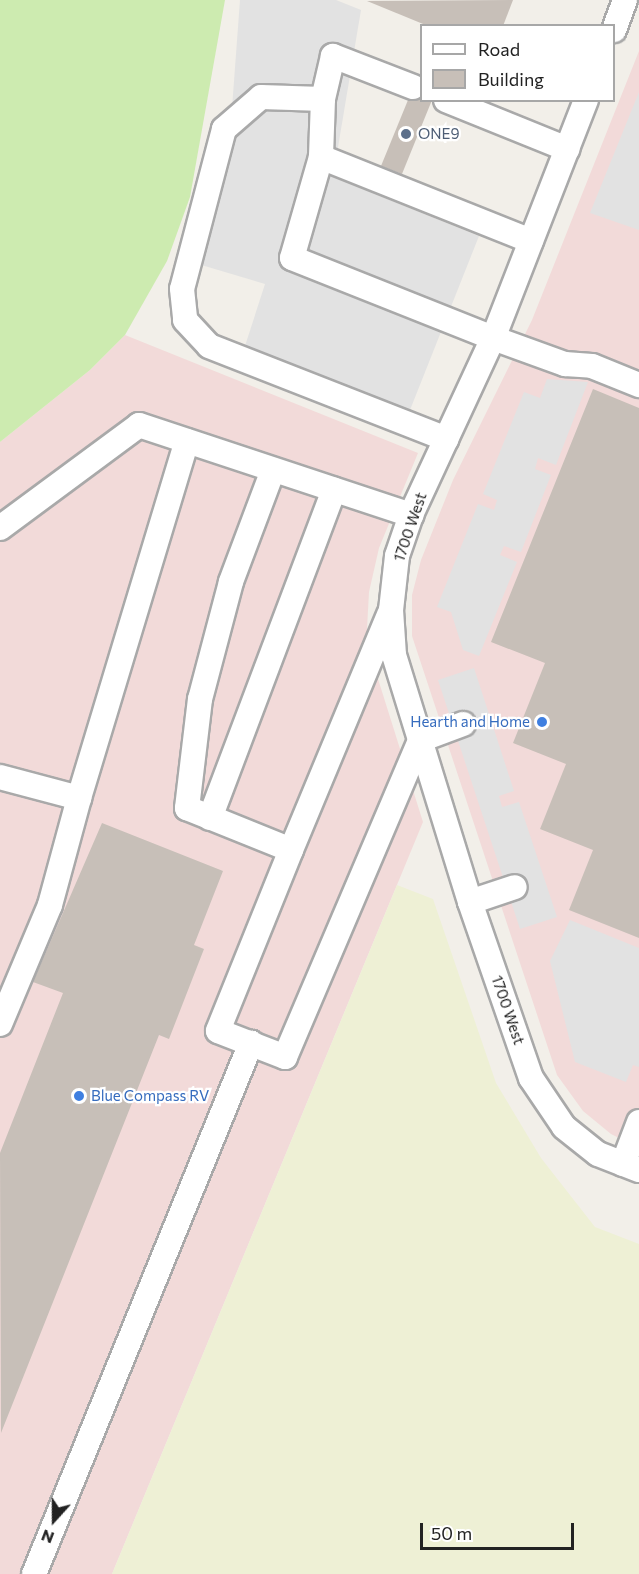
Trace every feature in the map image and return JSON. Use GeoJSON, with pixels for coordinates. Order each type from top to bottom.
{"type":"FeatureCollection","features":[{"type":"Feature","properties":{"kind":"street"},"geometry":{"type":"LineString","coordinates":[[615,27],[625,0]]}},
{"type":"Feature","properties":{"kind":"street"},"geometry":{"type":"LineString","coordinates":[[413,87],[333,56],[323,99],[321,157],[292,258],[493,338],[565,364],[592,366],[639,386]]}},
{"type":"Feature","properties":{"kind":"street"},"geometry":{"type":"LineString","coordinates":[[323,99],[261,97],[224,129],[182,289],[185,320],[209,346],[446,439]]}},
{"type":"Feature","properties":{"kind":"street"},"geometry":{"type":"LineString","coordinates":[[451,102],[567,148]]}},
{"type":"Feature","properties":{"kind":"street","name":"1700 West"},"geometry":{"type":"LineString","coordinates":[[585,102],[493,338],[411,516],[397,556],[391,610],[394,655],[470,902],[531,1078],[564,1127],[598,1154],[631,1167]]}},
{"type":"Feature","properties":{"kind":"street"},"geometry":{"type":"LineString","coordinates":[[321,157],[531,241]]}},
{"type":"Feature","properties":{"kind":"street"},"geometry":{"type":"LineString","coordinates":[[0,528],[140,425],[411,516]]}},
{"type":"Feature","properties":{"kind":"street"},"geometry":{"type":"LineString","coordinates":[[0,1024],[50,905],[79,798],[187,441]]}},
{"type":"Feature","properties":{"kind":"street"},"geometry":{"type":"LineString","coordinates":[[273,470],[231,582],[200,699],[188,808],[291,850]]}},
{"type":"Feature","properties":{"kind":"street"},"geometry":{"type":"LineString","coordinates":[[210,818],[334,490]]}},
{"type":"Feature","properties":{"kind":"street"},"geometry":{"type":"LineString","coordinates":[[391,610],[218,1030],[285,1057],[420,740],[463,724]]}},
{"type":"Feature","properties":{"kind":"street"},"geometry":{"type":"LineString","coordinates":[[0,777],[79,798]]}},
{"type":"Feature","properties":{"kind":"street"},"geometry":{"type":"LineString","coordinates":[[470,902],[515,887]]}},
{"type":"Feature","properties":{"kind":"street"},"geometry":{"type":"LineString","coordinates":[[34,1574],[251,1043]]}},
{"type":"Feature","properties":{"kind":"street"},"geometry":{"type":"LineString","coordinates":[[631,1167],[639,1122]]}},
{"type":"Feature","properties":{"kind":"shaded area"},"geometry":{"type":"Polygon","coordinates":[[[240,0],[336,0],[361,10],[333,177],[479,236],[410,410],[245,346],[265,284],[198,264],[228,162],[240,0]]]}},
{"type":"Feature","properties":{"kind":"shaded area"},"geometry":{"type":"Polygon","coordinates":[[[639,51],[639,1148],[611,1134],[583,1111],[557,1075],[412,636],[412,595],[421,560],[453,480],[532,320],[639,51]]]}},
{"type":"Feature","properties":{"kind":"shaded area"},"geometry":{"type":"Polygon","coordinates":[[[639,92],[639,230],[590,213],[639,92]]]}},
{"type":"Feature","properties":{"kind":"shaded area","name":"Blue Compass RV"},"geometry":{"type":"Polygon","coordinates":[[[125,335],[418,453],[379,548],[369,592],[367,629],[373,663],[423,822],[112,1574],[0,1574],[0,442],[90,370],[125,335]]]}},
{"type":"Feature","properties":{"kind":"shaded area"},"geometry":{"type":"Polygon","coordinates":[[[547,379],[588,382],[556,465],[538,458],[535,469],[551,475],[521,552],[504,546],[500,555],[517,562],[479,656],[463,650],[451,612],[437,607],[478,504],[494,510],[497,500],[483,494],[524,392],[540,398],[547,379]]]}},
{"type":"Feature","properties":{"kind":"shaded area"},"geometry":{"type":"Polygon","coordinates":[[[474,668],[514,791],[499,796],[502,807],[519,802],[557,917],[520,929],[438,680],[474,668]]]}},
{"type":"Feature","properties":{"kind":"shaded area"},"geometry":{"type":"Polygon","coordinates":[[[570,920],[639,948],[639,1067],[633,1065],[626,1082],[575,1062],[550,961],[570,920]]]}},
{"type":"Feature","properties":{"kind":"green space"},"geometry":{"type":"Polygon","coordinates":[[[0,0],[225,0],[190,197],[167,261],[125,335],[90,370],[0,442],[0,0]]]}},
{"type":"Feature","properties":{"kind":"green space"},"geometry":{"type":"Polygon","coordinates":[[[397,885],[433,899],[496,1083],[541,1158],[595,1227],[639,1244],[639,1574],[112,1574],[397,885]]]}},
{"type":"Feature","properties":{"kind":"building"},"geometry":{"type":"Polygon","coordinates":[[[513,0],[504,24],[423,24],[367,1],[513,0]]]}},
{"type":"Feature","properties":{"kind":"building","name":"ONE9"},"geometry":{"type":"Polygon","coordinates":[[[420,98],[420,102],[431,102],[402,174],[381,166],[408,100],[420,98]]]}},
{"type":"Feature","properties":{"kind":"building"},"geometry":{"type":"Polygon","coordinates":[[[593,389],[639,408],[639,938],[569,910],[593,850],[540,829],[566,764],[513,743],[545,663],[491,642],[593,389]]]}},
{"type":"Feature","properties":{"kind":"building","name":"Blue Compass RV"},"geometry":{"type":"Polygon","coordinates":[[[102,823],[223,871],[194,945],[204,949],[169,1039],[159,1035],[1,1433],[0,1153],[63,993],[33,982],[102,823]]]}},
{"type":"Feature","properties":{"kind":"place","name":"ONE9"},"geometry":{"type":"Point","coordinates":[406,134]}},
{"type":"Feature","properties":{"kind":"place","name":"Hearth and Home"},"geometry":{"type":"Point","coordinates":[542,722]}},
{"type":"Feature","properties":{"kind":"place","name":"Blue Compass RV"},"geometry":{"type":"Point","coordinates":[79,1096]}}]}
